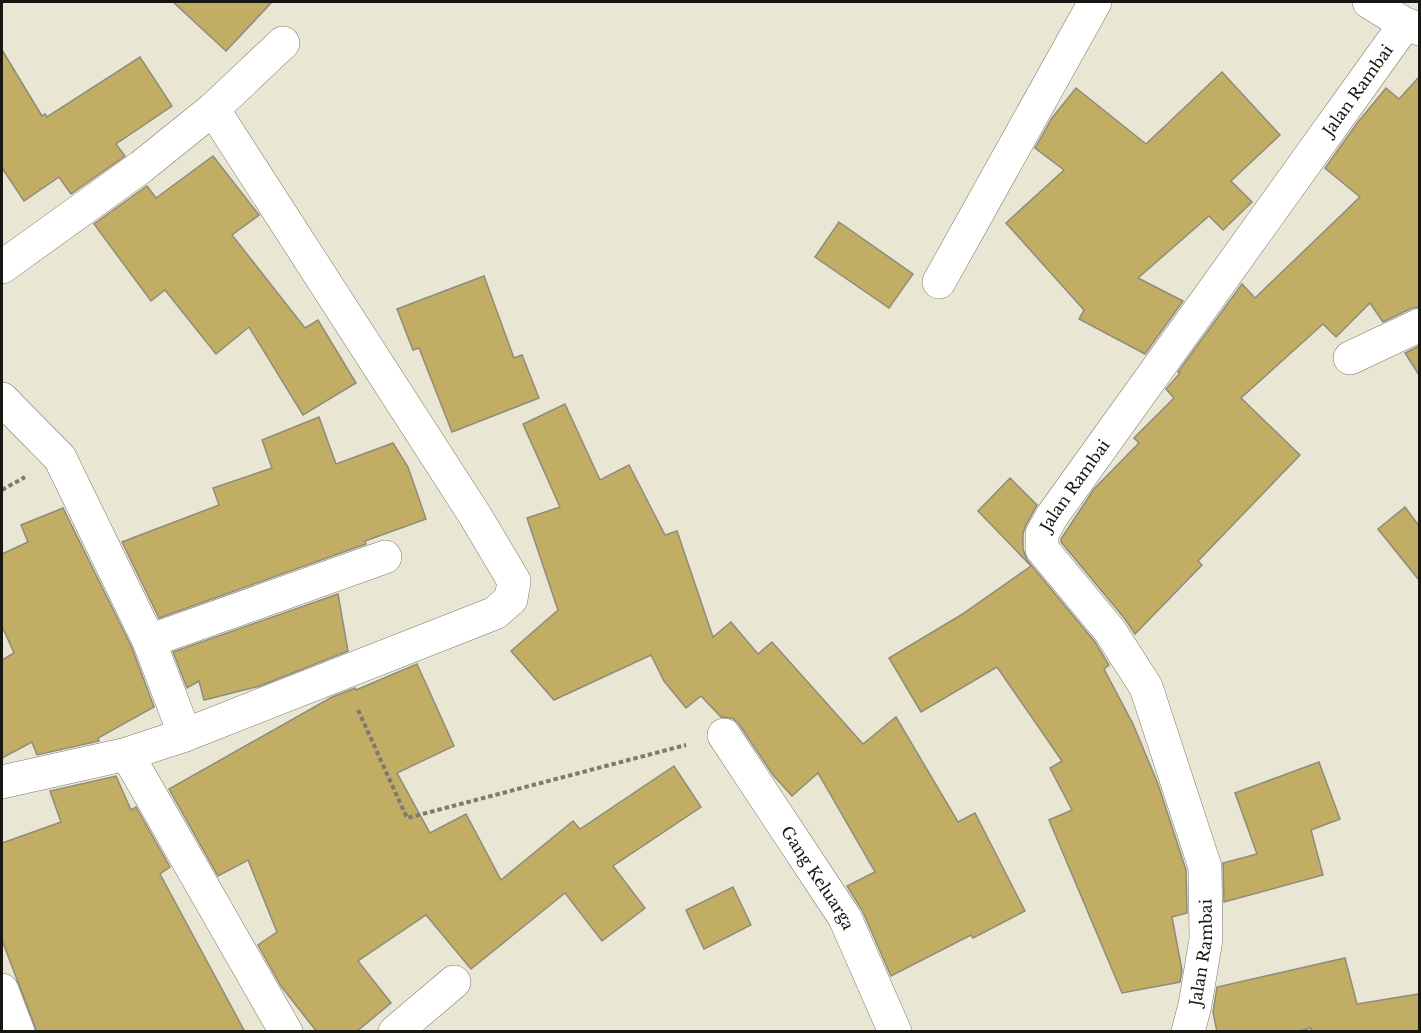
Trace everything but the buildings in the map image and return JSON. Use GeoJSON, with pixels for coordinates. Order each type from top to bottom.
{"type":"FeatureCollection","features":[{"type":"Feature","properties":{"kind":"street"},"geometry":{"type":"LineString","coordinates":[[939,282],[1095,2]]}},
{"type":"Feature","properties":{"kind":"street"},"geometry":{"type":"LineString","coordinates":[[1369,2],[1412,27]]}},
{"type":"Feature","properties":{"kind":"street","name":"Jalan Rambai"},"geometry":{"type":"LineString","coordinates":[[1188,1032],[1206,939],[1205,867],[1146,687],[1110,631],[1042,549],[1042,534],[1052,516],[1412,27]]}},
{"type":"Feature","properties":{"kind":"street"},"geometry":{"type":"LineString","coordinates":[[2,267],[141,167],[213,109],[283,43]]}},
{"type":"Feature","properties":{"kind":"street"},"geometry":{"type":"LineString","coordinates":[[2,782],[127,754],[185,735],[495,613],[511,599],[514,581],[476,517],[213,109]]}},
{"type":"Feature","properties":{"kind":"street"},"geometry":{"type":"LineString","coordinates":[[1350,358],[1419,325]]}},
{"type":"Feature","properties":{"kind":"street"},"geometry":{"type":"LineString","coordinates":[[2,399],[60,458],[149,641],[185,735]]}},
{"type":"Feature","properties":{"kind":"street"},"geometry":{"type":"LineString","coordinates":[[149,641],[385,557]]}},
{"type":"Feature","properties":{"kind":"street","name":"Gang Keluarga"},"geometry":{"type":"LineString","coordinates":[[724,735],[845,918],[895,1032]]}},
{"type":"Feature","properties":{"kind":"street"},"geometry":{"type":"LineString","coordinates":[[127,754],[286,1032]]}},
{"type":"Feature","properties":{"kind":"street"},"geometry":{"type":"LineString","coordinates":[[395,1032],[454,982]]}},
{"type":"Feature","properties":{"kind":"street"},"geometry":{"type":"LineString","coordinates":[[2,990],[18,1032]]}},
{"type":"Feature","properties":{"kind":"path"},"geometry":{"type":"LineString","coordinates":[[341,674],[407,818],[724,735]]}}]}
